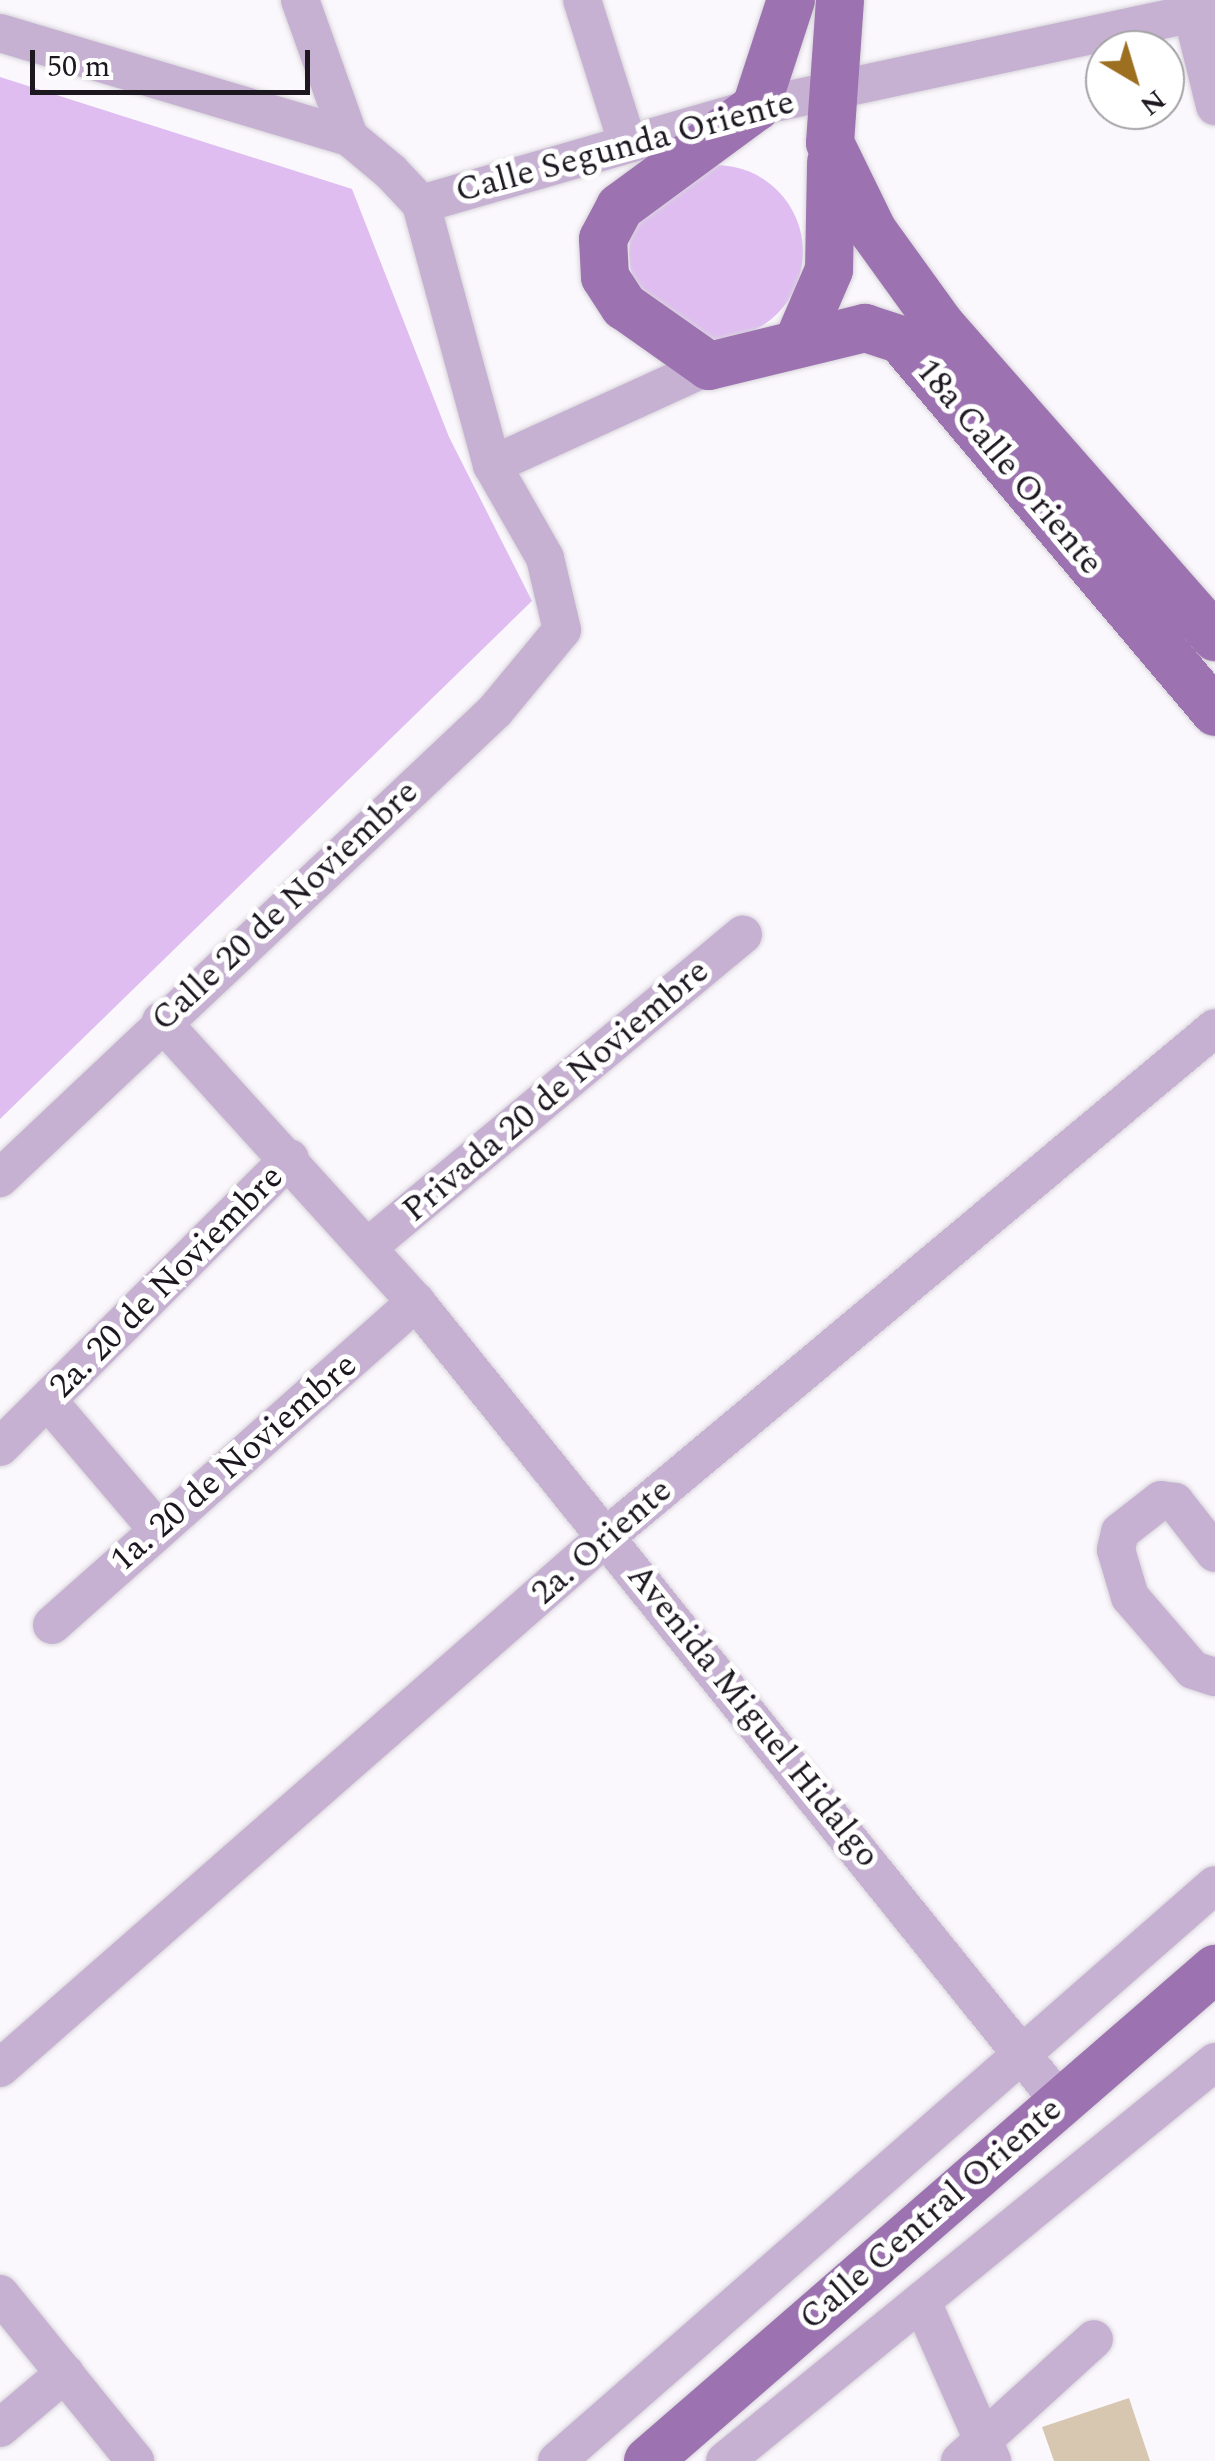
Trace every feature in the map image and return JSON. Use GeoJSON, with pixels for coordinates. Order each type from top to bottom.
{"type":"FeatureCollection","features":[{"type":"Feature","properties":{"kind":"main road"},"geometry":{"type":"LineString","coordinates":[[709,366],[624,306],[605,277],[603,239],[620,206],[756,107],[792,0]]}},
{"type":"Feature","properties":{"kind":"main road","name":"18a Calle Oriente"},"geometry":{"type":"LineString","coordinates":[[840,0],[829,92],[830,143],[873,231],[940,324],[1215,637]]}},
{"type":"Feature","properties":{"kind":"main road"},"geometry":{"type":"LineString","coordinates":[[798,342],[828,270],[830,143]]}},
{"type":"Feature","properties":{"kind":"main road","name":"18a Calle Oriente"},"geometry":{"type":"LineString","coordinates":[[709,366],[865,328],[901,340],[1215,712]]}},
{"type":"Feature","properties":{"kind":"main road","name":"Calle Central Oriente"},"geometry":{"type":"LineString","coordinates":[[648,2461],[1215,1969]]}},
{"type":"Feature","properties":{"kind":"street"},"geometry":{"type":"LineString","coordinates":[[300,0],[349,137]]}},
{"type":"Feature","properties":{"kind":"street"},"geometry":{"type":"LineString","coordinates":[[582,0],[626,139]]}},
{"type":"Feature","properties":{"kind":"street"},"geometry":{"type":"LineString","coordinates":[[1203,11],[1215,106]]}},
{"type":"Feature","properties":{"kind":"street","name":"Calle Segunda Oriente"},"geometry":{"type":"LineString","coordinates":[[421,204],[626,139],[756,107],[1203,11]]}},
{"type":"Feature","properties":{"kind":"street"},"geometry":{"type":"LineString","coordinates":[[0,33],[349,137],[421,204],[492,464],[709,366]]}},
{"type":"Feature","properties":{"kind":"street","name":"Calle 20 de Noviembre"},"geometry":{"type":"LineString","coordinates":[[0,1178],[161,1021],[495,710],[562,630],[545,558],[492,464]]}},
{"type":"Feature","properties":{"kind":"street","name":"Privada 20 de Noviembre"},"geometry":{"type":"LineString","coordinates":[[368,1248],[743,935]]}},
{"type":"Feature","properties":{"kind":"street","name":"Avenida Miguel Hidalgo"},"geometry":{"type":"LineString","coordinates":[[161,1021],[290,1158],[416,1302],[1023,2048],[1060,2102]]}},
{"type":"Feature","properties":{"kind":"street","name":"2a. Oriente"},"geometry":{"type":"LineString","coordinates":[[0,2068],[607,1536],[1215,1028]]}},
{"type":"Feature","properties":{"kind":"street","name":"2a. 20 de Noviembre"},"geometry":{"type":"LineString","coordinates":[[0,1447],[290,1158]]}},
{"type":"Feature","properties":{"kind":"street","name":"1a. 20 de Noviembre"},"geometry":{"type":"LineString","coordinates":[[52,1625],[416,1302]]}},
{"type":"Feature","properties":{"kind":"street"},"geometry":{"type":"LineString","coordinates":[[48,1402],[157,1529]]}},
{"type":"Feature","properties":{"kind":"street"},"geometry":{"type":"LineString","coordinates":[[1215,1553],[1175,1502],[1162,1500],[1120,1532],[1116,1550],[1130,1597],[1193,1670],[1215,1678]]}},
{"type":"Feature","properties":{"kind":"street"},"geometry":{"type":"LineString","coordinates":[[557,2461],[1023,2048],[1215,1885]]}},
{"type":"Feature","properties":{"kind":"street"},"geometry":{"type":"LineString","coordinates":[[731,2459],[1215,2062]]}},
{"type":"Feature","properties":{"kind":"street"},"geometry":{"type":"LineString","coordinates":[[0,2294],[135,2461]]}},
{"type":"Feature","properties":{"kind":"street"},"geometry":{"type":"LineString","coordinates":[[922,2302],[979,2455],[1094,2340]]}},
{"type":"Feature","properties":{"kind":"street"},"geometry":{"type":"LineString","coordinates":[[0,2428],[65,2374]]}},
{"type":"Feature","properties":{"kind":"shaded area"},"geometry":{"type":"Polygon","coordinates":[[[0,77],[352,189],[449,437],[532,601],[0,1119],[0,77]]]}},
{"type":"Feature","properties":{"kind":"shaded area"},"geometry":{"type":"Polygon","coordinates":[[[716,165],[749,171],[778,190],[797,219],[803,252],[797,285],[778,314],[749,333],[716,339],[683,333],[654,314],[635,285],[629,252],[635,219],[654,190],[683,171],[716,165]]]}},
{"type":"Feature","properties":{"kind":"building"},"geometry":{"type":"Polygon","coordinates":[[[1129,2398],[1150,2461],[1054,2461],[1042,2427],[1129,2398]]]}}]}
